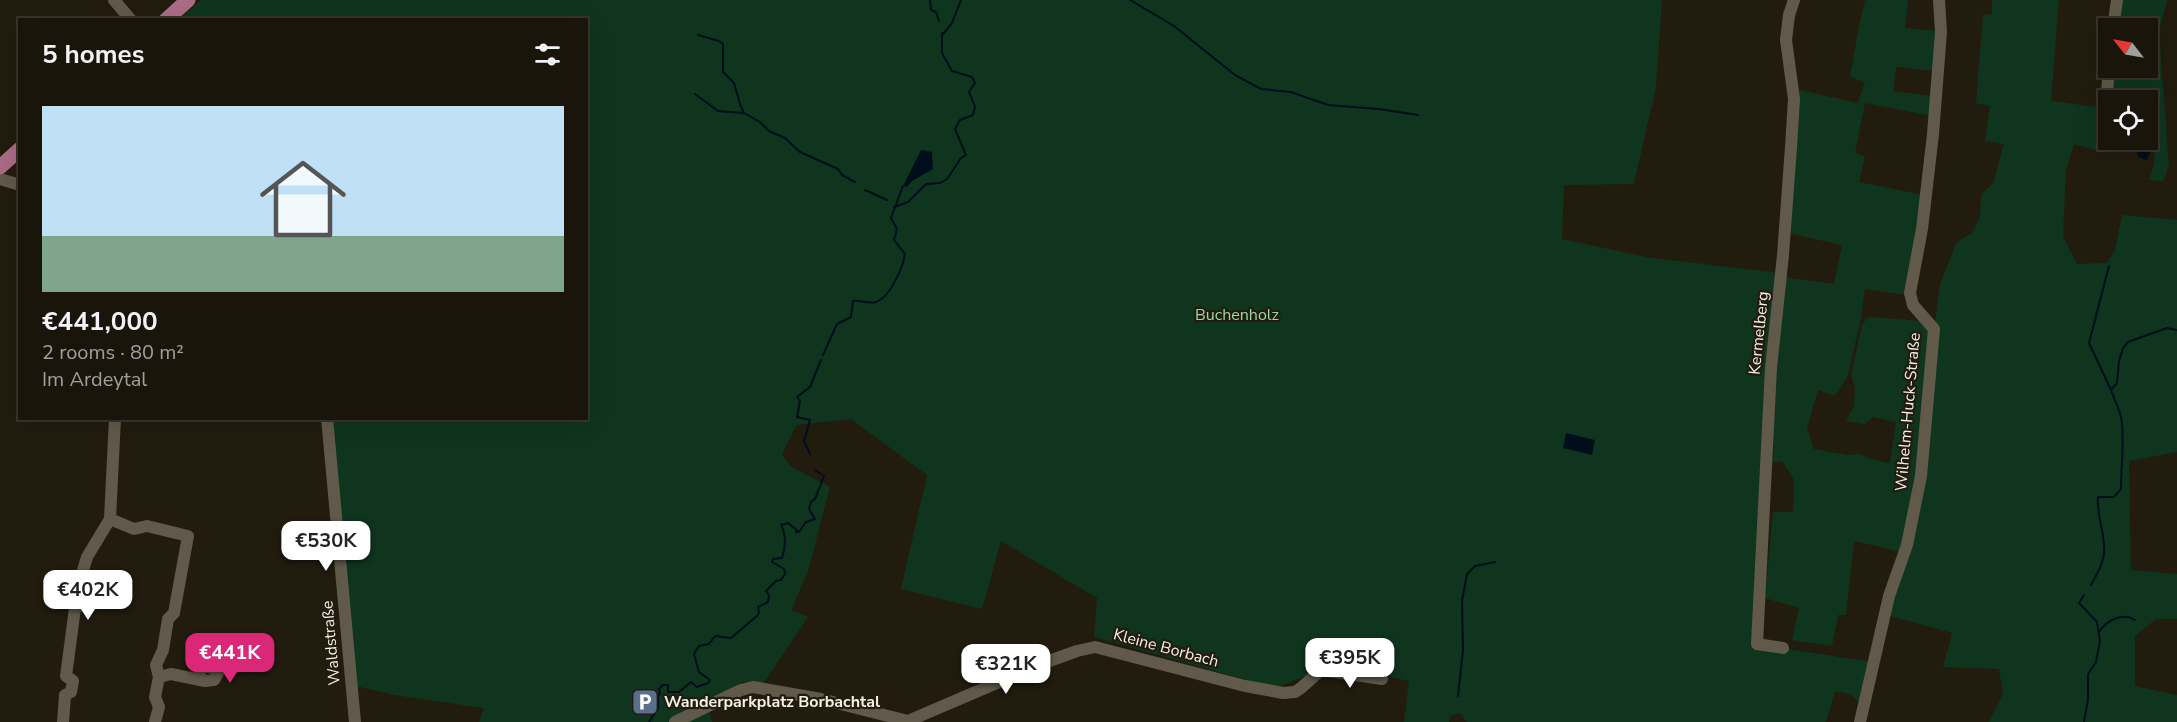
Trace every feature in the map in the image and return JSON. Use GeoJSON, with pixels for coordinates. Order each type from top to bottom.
{"type":"FeatureCollection","features":[{"type":"Feature","properties":{"kind":"main road"},"geometry":{"type":"LineString","coordinates":[[168,18],[188,0]]}},
{"type":"Feature","properties":{"kind":"main road"},"geometry":{"type":"LineString","coordinates":[[0,167],[18,151]]}},
{"type":"Feature","properties":{"kind":"street"},"geometry":{"type":"LineString","coordinates":[[114,0],[129,18]]}},
{"type":"Feature","properties":{"kind":"street","name":"Kermelberg"},"geometry":{"type":"LineString","coordinates":[[1784,648],[1757,644],[1771,368],[1783,255],[1794,99],[1786,40],[1789,15],[1794,0]]}},
{"type":"Feature","properties":{"kind":"street","name":"Wilhelm-Huck-Straße"},"geometry":{"type":"LineString","coordinates":[[1860,722],[1889,596],[1907,545],[1921,476],[1934,329],[1913,305],[1910,293],[1922,229],[1933,134],[1941,32],[1939,0]]}},
{"type":"Feature","properties":{"kind":"street"},"geometry":{"type":"LineString","coordinates":[[2114,18],[2117,0]]}},
{"type":"Feature","properties":{"kind":"street"},"geometry":{"type":"LineString","coordinates":[[0,180],[18,184]]}},
{"type":"Feature","properties":{"kind":"street"},"geometry":{"type":"LineString","coordinates":[[63,722],[65,695],[71,692],[73,681],[66,676],[75,608],[83,604],[85,597],[79,584],[87,557],[110,519],[115,420]]}},
{"type":"Feature","properties":{"kind":"street","name":"Waldstraße"},"geometry":{"type":"LineString","coordinates":[[327,420],[355,722]]}},
{"type":"Feature","properties":{"kind":"street"},"geometry":{"type":"LineString","coordinates":[[110,519],[134,529],[147,526],[188,536],[174,613],[168,619],[164,650],[156,664],[159,677],[155,697],[159,707],[155,722]]}},
{"type":"Feature","properties":{"kind":"street","name":"Kleine Borbach"},"geometry":{"type":"LineString","coordinates":[[675,722],[741,690],[753,687],[810,697],[909,722],[1041,664],[1095,647],[1245,686],[1283,693],[1295,692],[1302,688],[1321,670],[1382,679]]}},
{"type":"Feature","properties":{"kind":"street"},"geometry":{"type":"LineString","coordinates":[[159,677],[171,674],[198,679]]}},
{"type":"Feature","properties":{"kind":"green space","name":"Buchenholz"},"geometry":{"type":"Polygon","coordinates":[[[201,0],[1662,0],[1656,87],[1634,184],[1564,185],[1562,239],[1646,257],[1778,273],[1769,365],[1755,649],[1785,654],[1787,649],[1873,662],[1861,704],[1850,694],[1835,691],[1826,722],[1467,722],[1460,713],[1450,716],[1449,722],[1404,722],[1409,681],[1333,664],[1276,688],[1094,637],[1097,598],[1001,541],[982,609],[901,589],[927,475],[851,419],[796,425],[782,455],[790,466],[830,487],[808,571],[791,610],[808,617],[763,684],[743,682],[708,701],[712,722],[479,722],[484,708],[394,695],[356,686],[331,420],[588,420],[588,18],[180,18],[201,0]]]}},
{"type":"Feature","properties":{"kind":"green space"},"geometry":{"type":"Polygon","coordinates":[[[1865,0],[1908,0],[1905,28],[1939,31],[1936,71],[1896,67],[1893,91],[1934,96],[1932,116],[1865,103],[1855,153],[1865,156],[1859,182],[1924,195],[1907,295],[1865,289],[1848,375],[1835,396],[1818,390],[1807,428],[1814,449],[1847,455],[1860,454],[1890,463],[1896,422],[1873,417],[1864,424],[1846,421],[1854,407],[1855,388],[1851,375],[1862,325],[1867,318],[1871,317],[1921,321],[1929,326],[1922,442],[1902,552],[1854,541],[1846,615],[1838,615],[1832,646],[1792,640],[1799,608],[1765,598],[1773,512],[1793,512],[1794,480],[1782,461],[1773,463],[1776,341],[1783,277],[1834,284],[1842,245],[1787,233],[1795,89],[1858,103],[1865,82],[1850,77],[1865,0]]]}},
{"type":"Feature","properties":{"kind":"green space"},"geometry":{"type":"Polygon","coordinates":[[[1992,0],[2059,0],[2051,101],[2098,107],[2096,150],[2074,144],[2066,170],[2063,237],[2077,264],[2107,263],[2115,250],[2122,215],[2177,220],[2177,452],[2129,461],[2131,570],[2177,574],[2177,619],[2156,619],[2135,636],[2135,686],[2177,695],[2177,722],[1989,722],[2003,694],[1999,669],[1943,667],[1952,633],[1887,615],[1906,556],[1940,284],[1957,242],[1972,233],[1980,217],[1981,194],[1993,184],[2004,144],[1985,141],[1990,106],[1976,103],[1983,15],[1992,14],[1992,0]]]}},
{"type":"Feature","properties":{"kind":"green space"},"geometry":{"type":"Polygon","coordinates":[[[2119,0],[2167,0],[2159,32],[2169,166],[2163,181],[2149,180],[2154,164],[2155,150],[2158,150],[2158,90],[2110,90],[2110,78],[2158,78],[2158,18],[2116,18],[2119,0]]]}},
{"type":"Feature","properties":{"kind":"water"},"geometry":{"type":"Polygon","coordinates":[[[921,150],[932,152],[933,169],[912,181],[907,187],[903,186],[921,150]]]}},
{"type":"Feature","properties":{"kind":"water"},"geometry":{"type":"Polygon","coordinates":[[[2138,150],[2150,150],[2146,160],[2139,157],[2138,150]]]}},
{"type":"Feature","properties":{"kind":"water"},"geometry":{"type":"Polygon","coordinates":[[[1566,433],[1595,440],[1592,455],[1563,448],[1566,433]]]}},
{"type":"Feature","properties":{"kind":"waterway"},"geometry":{"type":"LineString","coordinates":[[930,0],[931,10],[936,12],[939,21]]}},
{"type":"Feature","properties":{"kind":"waterway"},"geometry":{"type":"LineString","coordinates":[[943,34],[952,23],[961,0]]}},
{"type":"Feature","properties":{"kind":"waterway"},"geometry":{"type":"LineString","coordinates":[[1130,0],[1174,26],[1235,75],[1261,89],[1291,92],[1328,105],[1418,115]]}},
{"type":"Feature","properties":{"kind":"waterway"},"geometry":{"type":"LineString","coordinates":[[894,207],[908,202],[926,184],[940,183],[947,179],[961,158],[966,155],[955,129],[960,120],[973,115],[975,107],[969,92],[975,83],[972,77],[952,71],[942,53],[942,33]]}},
{"type":"Feature","properties":{"kind":"waterway"},"geometry":{"type":"LineString","coordinates":[[698,35],[723,44],[723,72],[734,83],[744,113],[760,122],[769,131],[785,138],[800,152],[838,169],[842,175],[855,182]]}},
{"type":"Feature","properties":{"kind":"waterway"},"geometry":{"type":"LineString","coordinates":[[695,94],[718,111],[743,113]]}},
{"type":"Feature","properties":{"kind":"waterway"},"geometry":{"type":"LineString","coordinates":[[823,355],[837,324],[851,317],[853,301],[876,302],[886,295],[899,274],[905,254],[894,240],[897,229],[891,218],[903,186]]}},
{"type":"Feature","properties":{"kind":"waterway"},"geometry":{"type":"LineString","coordinates":[[865,190],[887,200]]}},
{"type":"Feature","properties":{"kind":"waterway"},"geometry":{"type":"LineString","coordinates":[[2109,266],[2089,343],[2111,390]]}},
{"type":"Feature","properties":{"kind":"waterway"},"geometry":{"type":"LineString","coordinates":[[2091,585],[2101,566],[2104,554],[2098,497],[2114,497],[2121,489],[2122,425],[2111,390],[2117,383],[2123,348],[2128,342],[2167,328],[2177,330]]}},
{"type":"Feature","properties":{"kind":"waterway"},"geometry":{"type":"LineString","coordinates":[[810,454],[804,441],[810,420],[797,417],[800,401],[797,397],[810,387],[821,360]]}},
{"type":"Feature","properties":{"kind":"waterway"},"geometry":{"type":"LineString","coordinates":[[649,722],[658,708],[659,689],[663,685],[668,685],[668,692],[679,692],[691,682],[697,687],[710,680],[699,672],[694,654],[699,646],[709,644],[715,636],[731,638],[757,616],[758,607],[768,602],[769,595],[766,591],[776,581],[781,580],[785,574],[784,569],[772,562],[773,559],[782,558],[783,554],[785,536],[781,525],[788,523],[797,530],[796,532],[799,532],[806,522],[815,519],[809,509],[824,476],[815,470]]}},
{"type":"Feature","properties":{"kind":"waterway"},"geometry":{"type":"LineString","coordinates":[[1458,696],[1463,650],[1462,601],[1467,574],[1475,566],[1495,562]]}},
{"type":"Feature","properties":{"kind":"waterway"},"geometry":{"type":"LineString","coordinates":[[2084,595],[2079,603],[2097,622],[2100,641],[2096,662],[2088,674],[2088,700],[2084,722]]}},
{"type":"Feature","properties":{"kind":"waterway"},"geometry":{"type":"LineString","coordinates":[[2099,632],[2116,618],[2125,617],[2135,620]]}},
{"type":"Feature","properties":{"kind":"place","name":"Wanderparkplatz Borbachtal"},"geometry":{"type":"Point","coordinates":[645,702]}}]}
